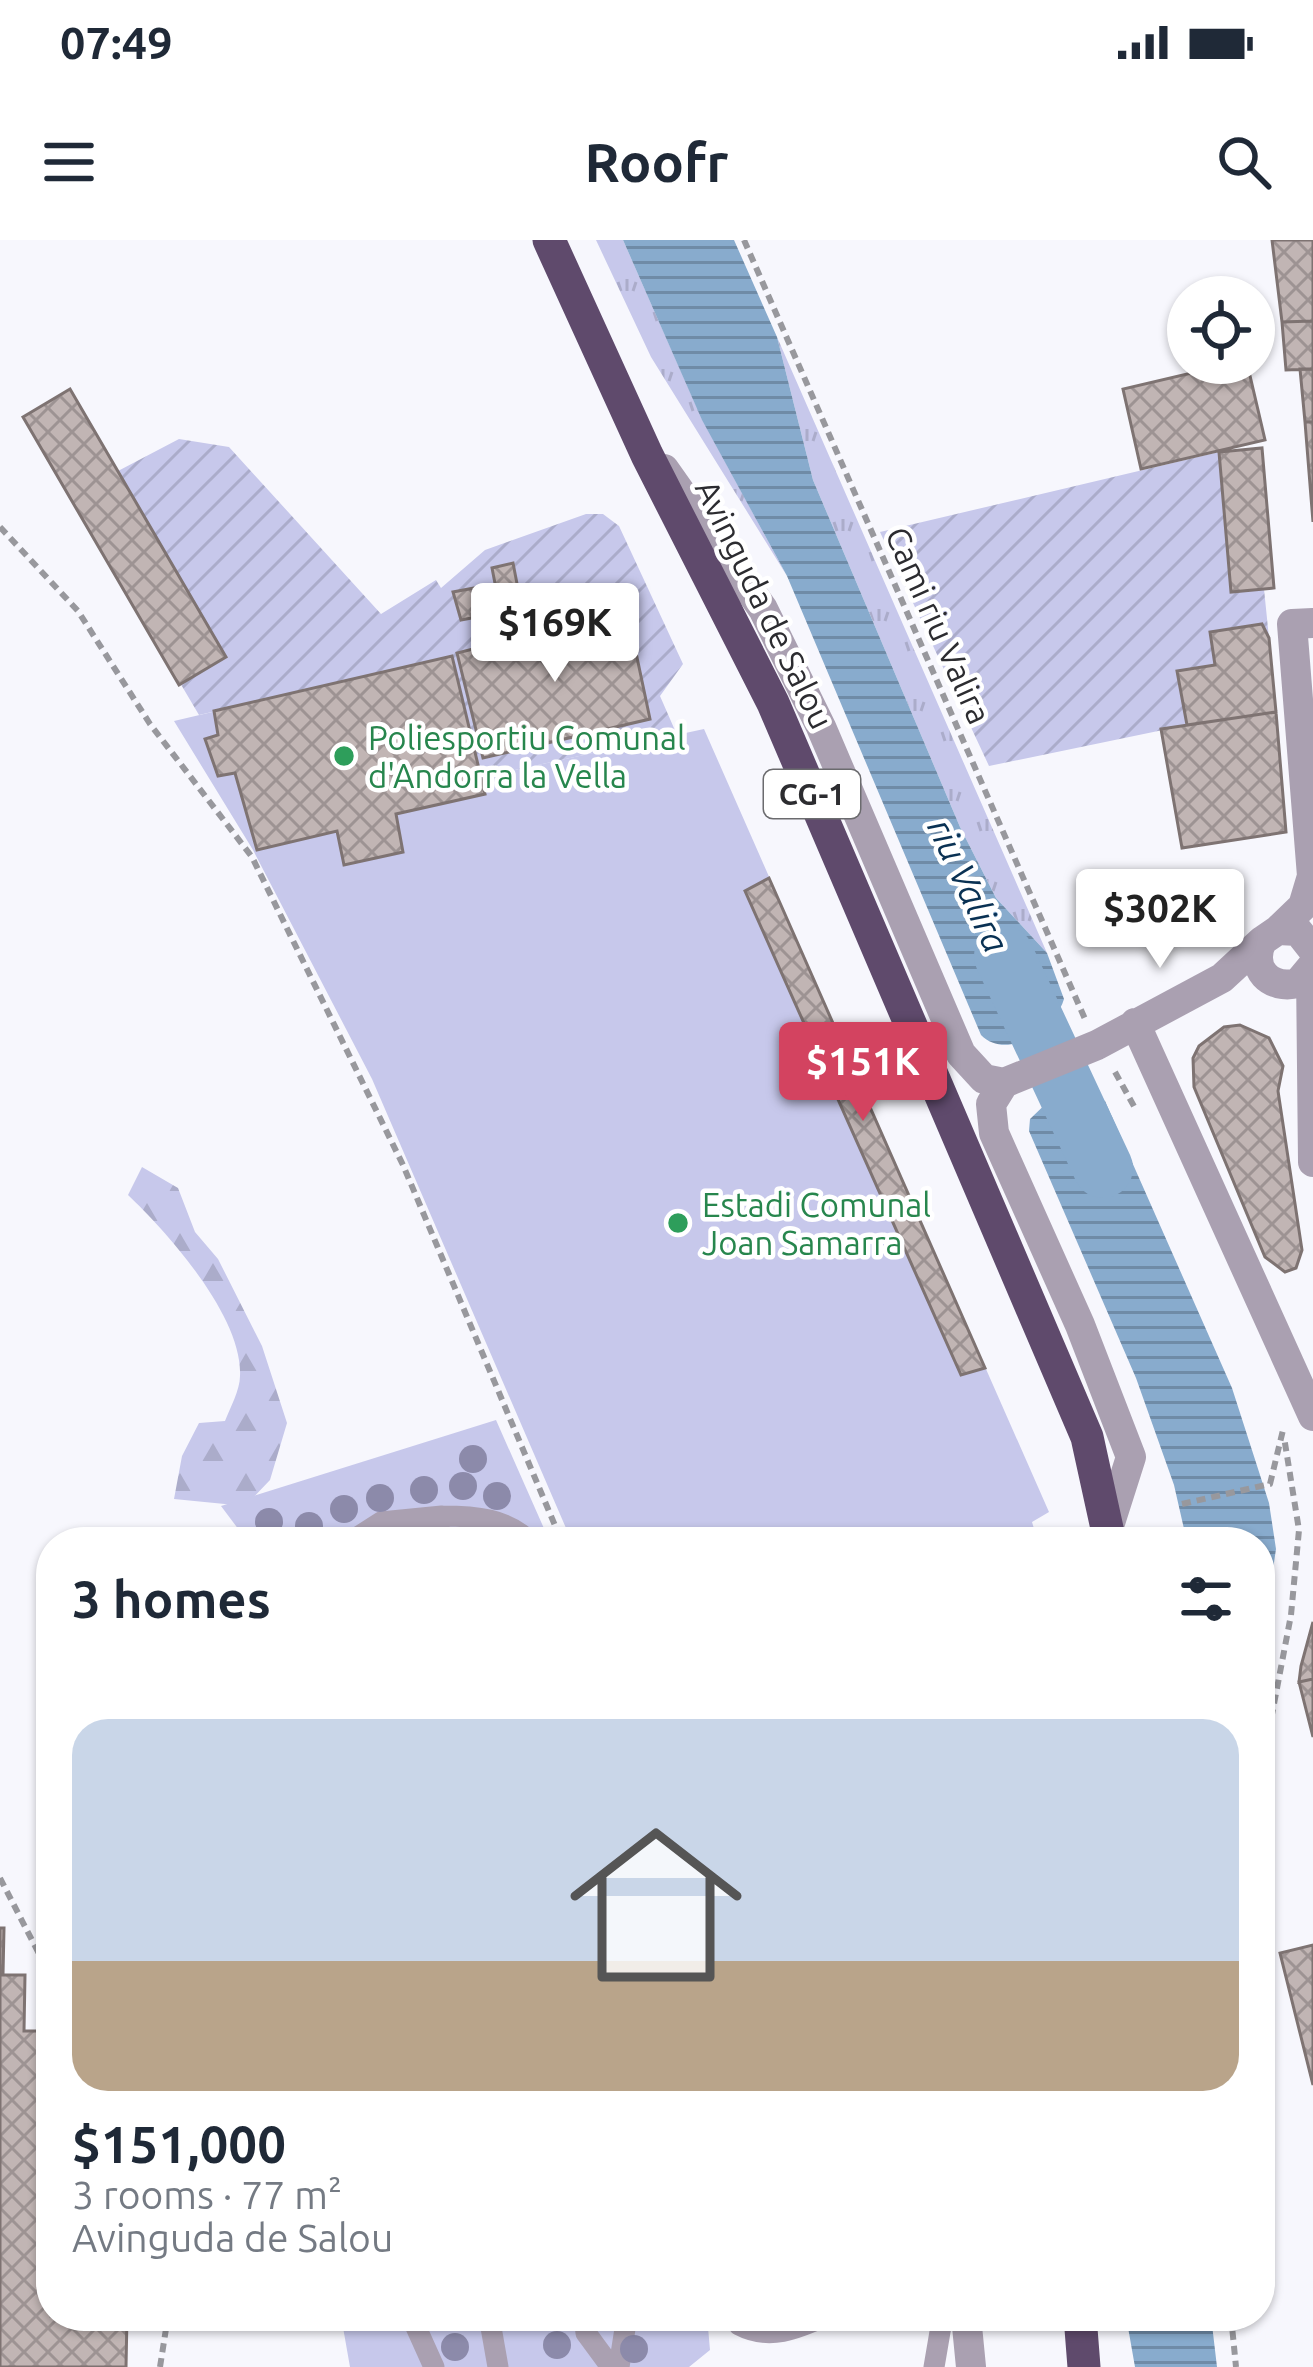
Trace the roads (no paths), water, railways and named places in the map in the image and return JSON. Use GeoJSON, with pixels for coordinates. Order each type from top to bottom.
{"type":"FeatureCollection","features":[{"type":"Feature","properties":{"kind":"highway","name":"Avinguda de Salou"},"geometry":{"type":"LineString","coordinates":[[549,240],[638,435],[773,704],[1088,1437],[1107,1527]]}},
{"type":"Feature","properties":{"kind":"highway"},"geometry":{"type":"LineString","coordinates":[[1080,2331],[1084,2367]]}},
{"type":"Feature","properties":{"kind":"street"},"geometry":{"type":"LineString","coordinates":[[638,435],[763,609],[820,727],[961,1054],[984,1079],[1004,1083]]}},
{"type":"Feature","properties":{"kind":"street"},"geometry":{"type":"LineString","coordinates":[[1111,1527],[1131,1457],[988,1117],[994,1094],[1004,1083],[1093,1037],[1136,1023],[1236,969],[1303,906],[1312,876],[1302,623]]}},
{"type":"Feature","properties":{"kind":"street"},"geometry":{"type":"LineString","coordinates":[[1270,935],[1298,931],[1312,962],[1313,1162]]}},
{"type":"Feature","properties":{"kind":"street"},"geometry":{"type":"LineString","coordinates":[[1270,935],[1257,960],[1272,982],[1298,983],[1312,962]]}},
{"type":"Feature","properties":{"kind":"street"},"geometry":{"type":"LineString","coordinates":[[1136,1023],[1313,1416]]}},
{"type":"Feature","properties":{"kind":"street"},"geometry":{"type":"LineString","coordinates":[[967,2331],[971,2367]]}},
{"type":"Feature","properties":{"kind":"lane"},"geometry":{"type":"LineString","coordinates":[[439,1527],[442,1516]]}},
{"type":"Feature","properties":{"kind":"lane"},"geometry":{"type":"LineString","coordinates":[[372,1527],[380,1522],[442,1516],[479,1516],[510,1527]]}},
{"type":"Feature","properties":{"kind":"lane"},"geometry":{"type":"LineString","coordinates":[[418,2331],[434,2367]]}},
{"type":"Feature","properties":{"kind":"lane"},"geometry":{"type":"LineString","coordinates":[[492,2331],[498,2367]]}},
{"type":"Feature","properties":{"kind":"lane"},"geometry":{"type":"LineString","coordinates":[[586,2331],[615,2367]]}},
{"type":"Feature","properties":{"kind":"lane"},"geometry":{"type":"LineString","coordinates":[[615,2367],[624,2331]]}},
{"type":"Feature","properties":{"kind":"lane"},"geometry":{"type":"LineString","coordinates":[[750,2331],[785,2331]]}},
{"type":"Feature","properties":{"kind":"lane"},"geometry":{"type":"LineString","coordinates":[[934,2367],[940,2331]]}},
{"type":"Feature","properties":{"kind":"water"},"geometry":{"type":"Polygon","coordinates":[[[623,240],[734,240],[777,337],[813,480],[960,827],[996,898],[1047,953],[1064,999],[1051,1021],[1030,1038],[1004,1045],[981,1035],[787,576],[702,420],[623,240]]]}},
{"type":"Feature","properties":{"kind":"water"},"geometry":{"type":"Polygon","coordinates":[[[1081,1091],[1105,1101],[1232,1388],[1273,1527],[1184,1527],[1174,1485],[1136,1378],[1029,1131],[1030,1119],[1057,1093],[1081,1091]]]}},
{"type":"Feature","properties":{"kind":"water"},"geometry":{"type":"Polygon","coordinates":[[[1129,2331],[1213,2331],[1217,2367],[1135,2367],[1129,2331]]]}},
{"type":"Feature","properties":{"kind":"waterway","name":"riu Valira"},"geometry":{"type":"LineString","coordinates":[[1004,956],[1103,1168]]}},
{"type":"Feature","properties":{"kind":"place","name":"Poliesportiu Comunal d'Andorra la Vella"},"geometry":{"type":"Point","coordinates":[344,756]}},
{"type":"Feature","properties":{"kind":"place","name":"Estadi Comunal Joan Samarra"},"geometry":{"type":"Point","coordinates":[678,1223]}}]}
